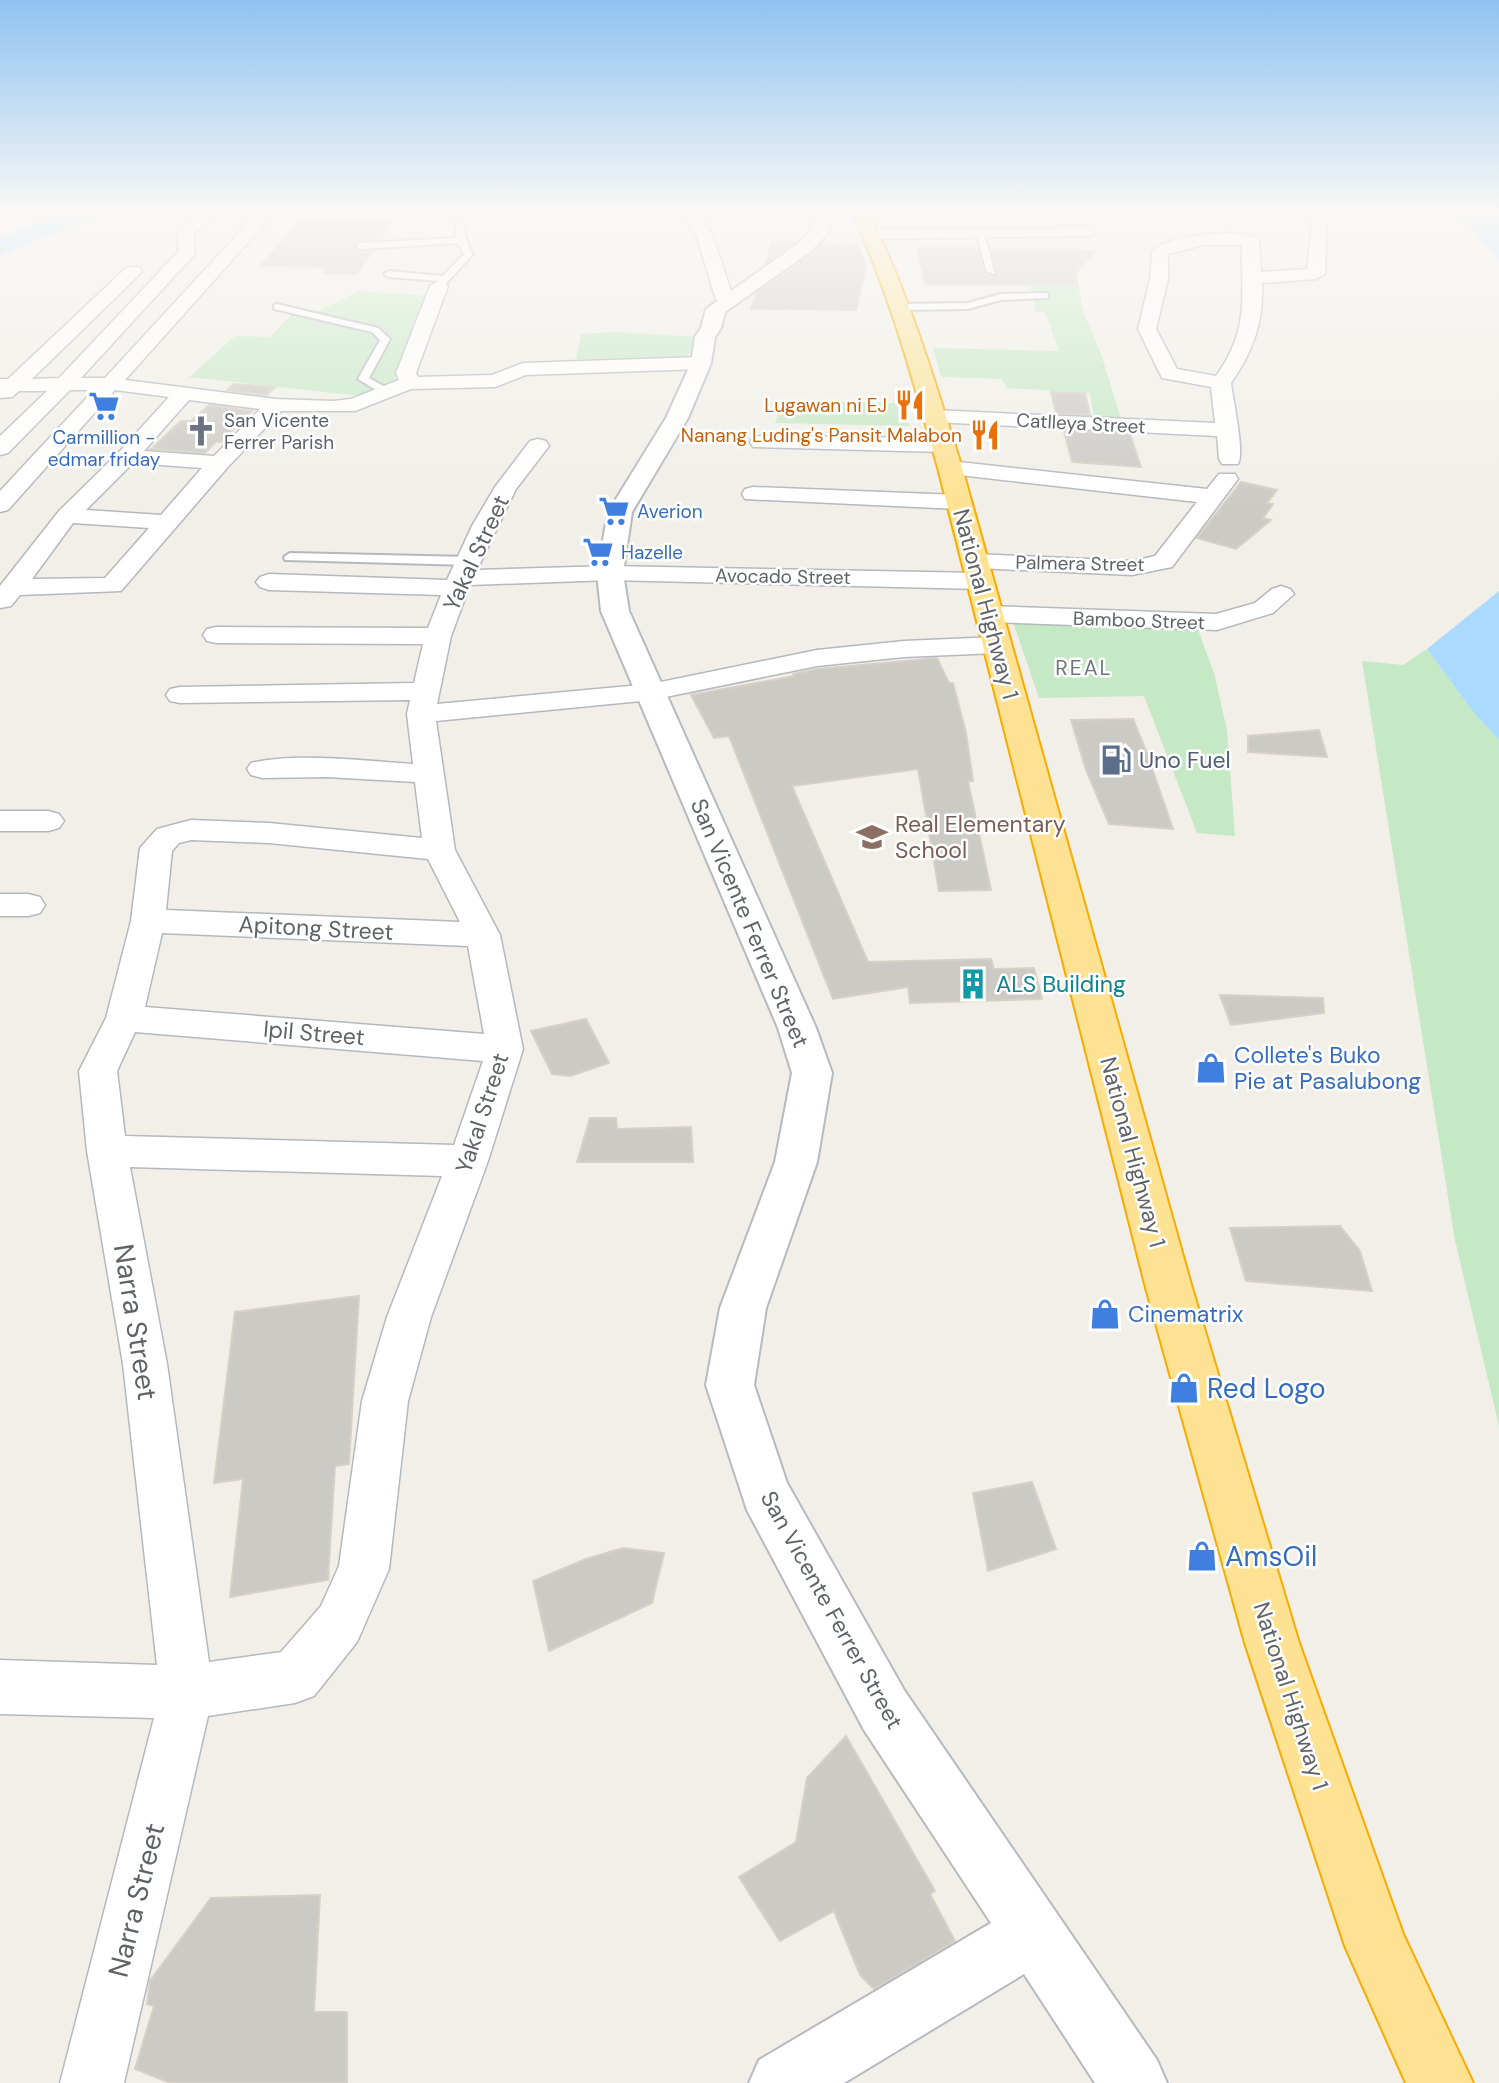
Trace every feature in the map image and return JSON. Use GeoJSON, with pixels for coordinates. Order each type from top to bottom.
{"type":"FeatureCollection","features":[{"type":"Feature","properties":{"kind":"highway","name":"National Highway 1"},"geometry":{"type":"LineString","coordinates":[[900,307],[914,343],[986,600],[1169,1288],[1272,1643],[1376,1947],[1440,2083]]}},
{"type":"Feature","properties":{"kind":"street"},"geometry":{"type":"LineString","coordinates":[[5,389],[94,307]]}},
{"type":"Feature","properties":{"kind":"street"},"geometry":{"type":"LineString","coordinates":[[0,448],[64,385],[136,307]]}},
{"type":"Feature","properties":{"kind":"street"},"geometry":{"type":"LineString","coordinates":[[0,505],[181,307]]}},
{"type":"Feature","properties":{"kind":"street"},"geometry":{"type":"LineString","coordinates":[[410,383],[406,373],[433,307]]}},
{"type":"Feature","properties":{"kind":"street","name":"San Vicente Ferrer Street"},"geometry":{"type":"LineString","coordinates":[[718,307],[705,337],[701,363],[677,418],[620,512],[610,573],[615,611],[797,1028],[812,1073],[796,1162],[743,1308],[730,1385],[765,1493],[877,1698],[1134,2083]]}},
{"type":"Feature","properties":{"kind":"street"},"geometry":{"type":"LineString","coordinates":[[1152,307],[1147,329],[1169,374],[1221,383]]}},
{"type":"Feature","properties":{"kind":"street"},"geometry":{"type":"LineString","coordinates":[[761,442],[1223,478],[1228,430],[1221,383],[1237,363],[1250,333],[1252,307]]}},
{"type":"Feature","properties":{"kind":"street"},"geometry":{"type":"LineString","coordinates":[[5,389],[112,384],[276,405],[355,405],[410,383],[495,381],[523,369],[701,363]]}},
{"type":"Feature","properties":{"kind":"street"},"geometry":{"type":"LineString","coordinates":[[6,595],[68,516],[128,456],[183,394]]}},
{"type":"Feature","properties":{"kind":"street"},"geometry":{"type":"LineString","coordinates":[[6,595],[111,586],[164,523],[276,405]]}},
{"type":"Feature","properties":{"kind":"street","name":"Catlleya Street"},"geometry":{"type":"LineString","coordinates":[[946,458],[1228,430]]}},
{"type":"Feature","properties":{"kind":"street","name":"Yakal Street"},"geometry":{"type":"LineString","coordinates":[[0,1687],[187,1692],[295,1677],[339,1624],[364,1569],[384,1401],[409,1317],[468,1161],[505,1049],[483,936],[439,850],[423,702],[438,635],[462,576],[506,487],[538,446]]}},
{"type":"Feature","properties":{"kind":"street"},"geometry":{"type":"LineString","coordinates":[[128,456],[219,463]]}},
{"type":"Feature","properties":{"kind":"street"},"geometry":{"type":"LineString","coordinates":[[754,494],[946,458]]}},
{"type":"Feature","properties":{"kind":"street","name":"Palmera Street"},"geometry":{"type":"LineString","coordinates":[[986,600],[1163,562],[1223,478]]}},
{"type":"Feature","properties":{"kind":"street"},"geometry":{"type":"LineString","coordinates":[[68,516],[164,523]]}},
{"type":"Feature","properties":{"kind":"street","name":"Avocado Street"},"geometry":{"type":"LineString","coordinates":[[269,582],[610,573],[986,600]]}},
{"type":"Feature","properties":{"kind":"street","name":"Bamboo Street"},"geometry":{"type":"LineString","coordinates":[[986,600],[1217,622],[1264,608],[1281,594]]}},
{"type":"Feature","properties":{"kind":"street"},"geometry":{"type":"LineString","coordinates":[[180,695],[423,702],[651,692],[817,658],[904,649],[986,600]]}},
{"type":"Feature","properties":{"kind":"street"},"geometry":{"type":"LineString","coordinates":[[216,635],[438,635]]}},
{"type":"Feature","properties":{"kind":"street"},"geometry":{"type":"LineString","coordinates":[[262,769],[327,768],[429,774]]}},
{"type":"Feature","properties":{"kind":"street"},"geometry":{"type":"LineString","coordinates":[[0,821],[48,821]]}},
{"type":"Feature","properties":{"kind":"street","name":"Narra Street"},"geometry":{"type":"LineString","coordinates":[[92,2083],[187,1692],[145,1364],[107,1151],[98,1071],[124,1018],[148,921],[156,848],[168,836],[191,830],[269,833],[439,850]]}},
{"type":"Feature","properties":{"kind":"street","name":"Apitong Street"},"geometry":{"type":"LineString","coordinates":[[148,921],[483,936]]}},
{"type":"Feature","properties":{"kind":"street","name":"Ipil Street"},"geometry":{"type":"LineString","coordinates":[[124,1018],[505,1049]]}},
{"type":"Feature","properties":{"kind":"street"},"geometry":{"type":"LineString","coordinates":[[107,1151],[468,1161]]}},
{"type":"Feature","properties":{"kind":"street"},"geometry":{"type":"LineString","coordinates":[[782,2083],[1034,1933]]}},
{"type":"Feature","properties":{"kind":"lane"},"geometry":{"type":"LineString","coordinates":[[278,307],[375,330],[385,340],[363,379],[385,391]]}},
{"type":"Feature","properties":{"kind":"lane"},"geometry":{"type":"LineString","coordinates":[[290,557],[462,576]]}},
{"type":"Feature","properties":{"kind":"green space"},"geometry":{"type":"Polygon","coordinates":[[[327,307],[425,307],[397,367],[395,381],[362,396],[189,377],[235,336],[270,337],[293,313],[327,307]]]}},
{"type":"Feature","properties":{"kind":"green space"},"geometry":{"type":"Polygon","coordinates":[[[1035,307],[1083,307],[1101,354],[1122,422],[1095,422],[1090,393],[1007,388],[1002,379],[941,377],[933,348],[1059,351],[1045,312],[1036,312],[1035,307]]]}},
{"type":"Feature","properties":{"kind":"green space"},"geometry":{"type":"Polygon","coordinates":[[[615,332],[699,337],[686,358],[576,359],[581,334],[615,332]]]}},
{"type":"Feature","properties":{"kind":"green space"},"geometry":{"type":"Polygon","coordinates":[[[782,402],[904,403],[910,426],[775,423],[782,402]]]}},
{"type":"Feature","properties":{"kind":"green space"},"geometry":{"type":"Polygon","coordinates":[[[1012,619],[1197,627],[1214,673],[1227,730],[1235,836],[1197,833],[1144,696],[1039,698],[1012,619]]]}},
{"type":"Feature","properties":{"kind":"green space"},"geometry":{"type":"Polygon","coordinates":[[[1427,649],[1474,713],[1499,740],[1499,1426],[1455,1240],[1362,661],[1403,665],[1427,649]]]}},
{"type":"Feature","properties":{"kind":"water"},"geometry":{"type":"Polygon","coordinates":[[[1499,591],[1499,740],[1474,713],[1427,649],[1499,591]]]}},
{"type":"Feature","properties":{"kind":"building"},"geometry":{"type":"Polygon","coordinates":[[[752,307],[857,307],[856,310],[752,307]]]}},
{"type":"Feature","properties":{"kind":"building"},"geometry":{"type":"Polygon","coordinates":[[[234,384],[275,387],[267,395],[227,390],[234,384]]]}},
{"type":"Feature","properties":{"kind":"building"},"geometry":{"type":"Polygon","coordinates":[[[1051,392],[1085,393],[1090,415],[1056,413],[1051,392]]]}},
{"type":"Feature","properties":{"kind":"building","name":"San Vicente Ferrer Parish"},"geometry":{"type":"Polygon","coordinates":[[[209,405],[252,411],[221,442],[216,442],[205,453],[151,449],[181,421],[191,421],[209,405]]]}},
{"type":"Feature","properties":{"kind":"building"},"geometry":{"type":"Polygon","coordinates":[[[1064,431],[1130,434],[1141,467],[1072,462],[1064,431]]]}},
{"type":"Feature","properties":{"kind":"building"},"geometry":{"type":"Polygon","coordinates":[[[1241,482],[1277,490],[1267,503],[1273,504],[1263,518],[1271,520],[1236,549],[1197,538],[1241,482]]]}},
{"type":"Feature","properties":{"kind":"building"},"geometry":{"type":"Polygon","coordinates":[[[937,658],[949,683],[953,683],[966,733],[973,781],[968,781],[991,890],[939,891],[918,769],[792,786],[868,962],[991,959],[994,969],[1034,968],[1042,999],[910,1003],[908,987],[833,999],[729,736],[714,738],[691,695],[794,676],[793,674],[817,669],[937,658]]]}},
{"type":"Feature","properties":{"kind":"building"},"geometry":{"type":"Polygon","coordinates":[[[1133,719],[1173,829],[1109,824],[1086,770],[1071,720],[1133,719]]]}},
{"type":"Feature","properties":{"kind":"building"},"geometry":{"type":"Polygon","coordinates":[[[1319,730],[1327,757],[1248,752],[1248,736],[1319,730]]]}},
{"type":"Feature","properties":{"kind":"building"},"geometry":{"type":"Polygon","coordinates":[[[1220,995],[1323,998],[1324,1013],[1231,1025],[1220,995]]]}},
{"type":"Feature","properties":{"kind":"building"},"geometry":{"type":"Polygon","coordinates":[[[586,1019],[609,1063],[570,1076],[552,1074],[531,1031],[586,1019]]]}},
{"type":"Feature","properties":{"kind":"building"},"geometry":{"type":"Polygon","coordinates":[[[590,1118],[616,1118],[617,1129],[691,1127],[693,1162],[577,1162],[590,1118]]]}},
{"type":"Feature","properties":{"kind":"building"},"geometry":{"type":"Polygon","coordinates":[[[1340,1226],[1360,1251],[1372,1291],[1246,1281],[1230,1228],[1340,1226]]]}},
{"type":"Feature","properties":{"kind":"building"},"geometry":{"type":"Polygon","coordinates":[[[359,1296],[349,1464],[335,1466],[328,1580],[230,1597],[243,1479],[214,1483],[235,1312],[359,1296]]]}},
{"type":"Feature","properties":{"kind":"building"},"geometry":{"type":"Polygon","coordinates":[[[1032,1482],[1056,1549],[988,1571],[973,1493],[1032,1482]]]}},
{"type":"Feature","properties":{"kind":"building"},"geometry":{"type":"Polygon","coordinates":[[[623,1548],[664,1553],[652,1603],[549,1651],[533,1581],[586,1559],[623,1548]]]}},
{"type":"Feature","properties":{"kind":"building"},"geometry":{"type":"Polygon","coordinates":[[[846,1736],[935,1891],[930,1894],[955,1941],[874,1989],[860,1975],[834,1911],[780,1941],[739,1877],[796,1842],[807,1778],[846,1736]]]}},
{"type":"Feature","properties":{"kind":"building"},"geometry":{"type":"Polygon","coordinates":[[[320,1895],[314,2012],[347,2012],[347,2083],[170,2083],[135,2069],[154,2006],[147,2004],[150,1981],[211,1898],[320,1895]]]}},
{"type":"Feature","properties":{"kind":"place","name":"Lugawan ni EJ"},"geometry":{"type":"Point","coordinates":[910,405]}},
{"type":"Feature","properties":{"kind":"place","name":"Carmillion - edmar friday"},"geometry":{"type":"Point","coordinates":[104,406]}},
{"type":"Feature","properties":{"kind":"place","name":"San Vicente Ferrer Parish"},"geometry":{"type":"Point","coordinates":[201,431]}},
{"type":"Feature","properties":{"kind":"place","name":"Nanang Luding's Pansit Malabon"},"geometry":{"type":"Point","coordinates":[985,435]}},
{"type":"Feature","properties":{"kind":"place","name":"Averion"},"geometry":{"type":"Point","coordinates":[614,511]}},
{"type":"Feature","properties":{"kind":"place","name":"Hazelle"},"geometry":{"type":"Point","coordinates":[598,552]}},
{"type":"Feature","properties":{"kind":"place","name":"Uno Fuel"},"geometry":{"type":"Point","coordinates":[1116,760]}},
{"type":"Feature","properties":{"kind":"place","name":"Real Elementary School"},"geometry":{"type":"Point","coordinates":[872,837]}},
{"type":"Feature","properties":{"kind":"place","name":"ALS Building"},"geometry":{"type":"Point","coordinates":[973,984]}},
{"type":"Feature","properties":{"kind":"place","name":"Collete's Buko Pie at Pasalubong"},"geometry":{"type":"Point","coordinates":[1211,1068]}},
{"type":"Feature","properties":{"kind":"place","name":"Cinematrix"},"geometry":{"type":"Point","coordinates":[1105,1314]}},
{"type":"Feature","properties":{"kind":"place","name":"Red Logo"},"geometry":{"type":"Point","coordinates":[1184,1388]}},
{"type":"Feature","properties":{"kind":"place","name":"AmsOil"},"geometry":{"type":"Point","coordinates":[1202,1556]}},
{"type":"Feature","properties":{"kind":"district","name":"REAL"},"geometry":{"type":"Point","coordinates":[1084,668]}}]}
